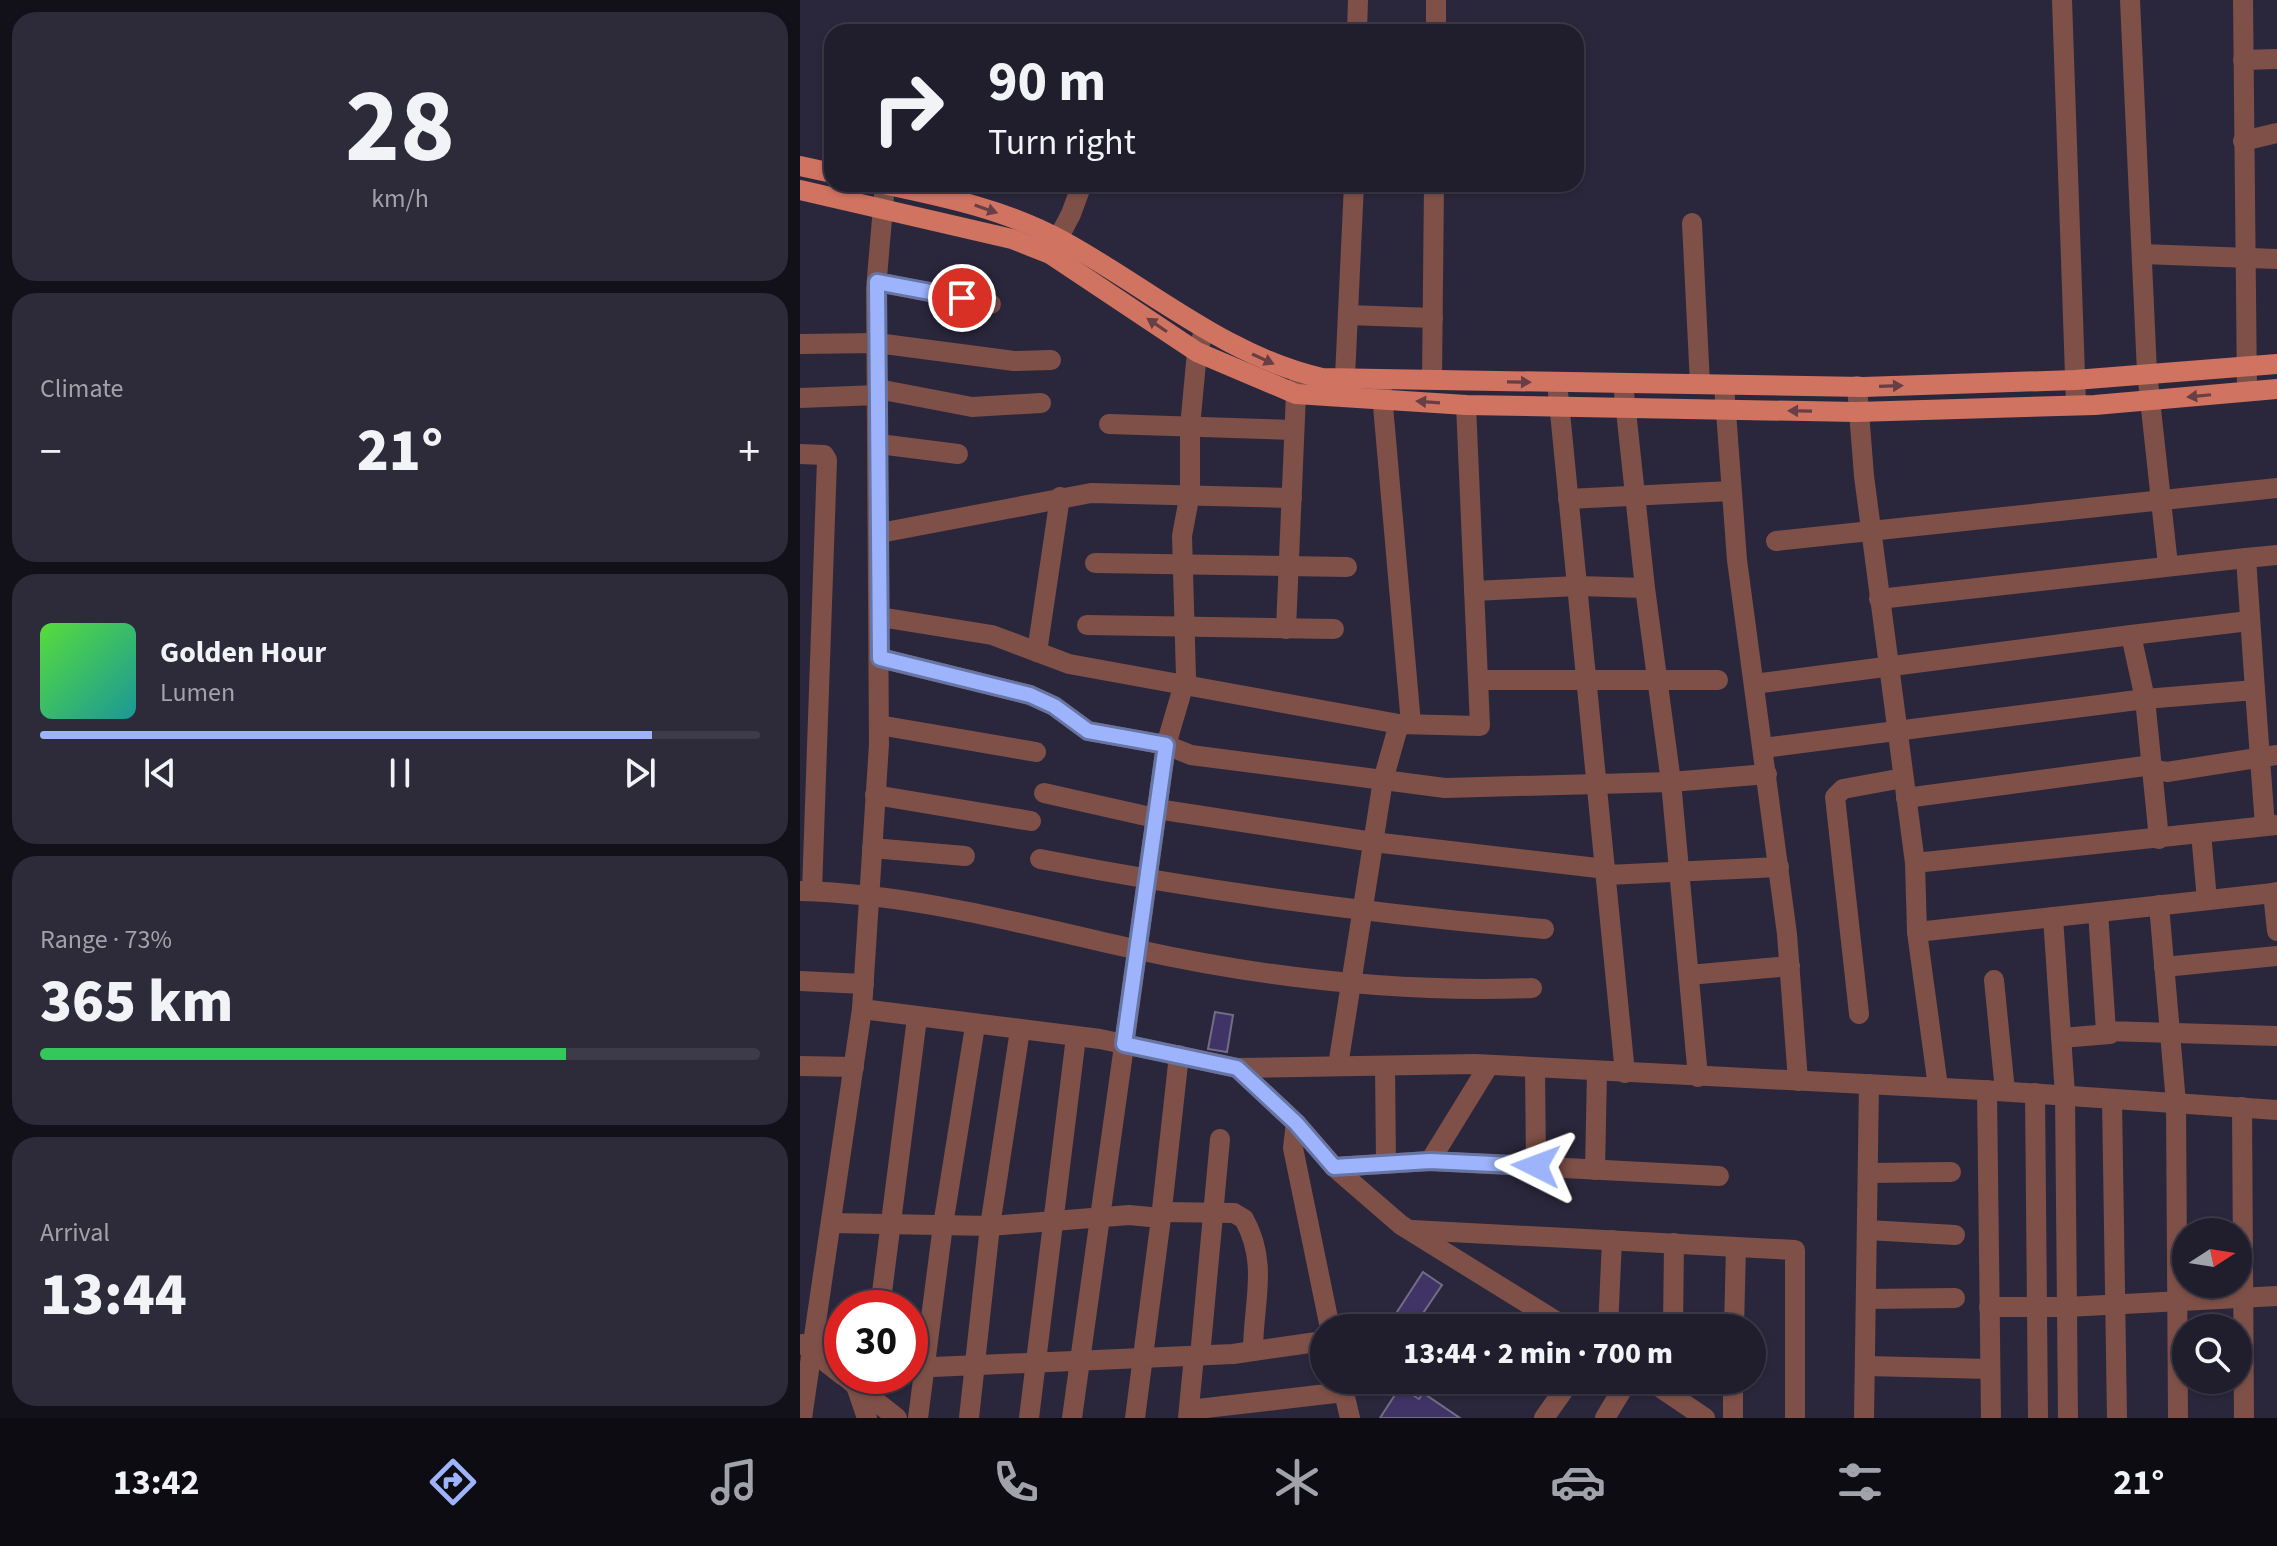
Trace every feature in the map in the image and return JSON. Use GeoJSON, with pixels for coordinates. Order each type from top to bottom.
{"type":"FeatureCollection","features":[{"type":"Feature","properties":{"kind":"main road"},"geometry":{"type":"LineString","coordinates":[[800,166],[824,171]]}},
{"type":"Feature","properties":{"kind":"main road"},"geometry":{"type":"LineString","coordinates":[[800,190],[1054,246],[1265,361],[1322,378],[1345,377],[1381,389],[1466,405],[1856,412],[2151,401],[2277,389]]}},
{"type":"Feature","properties":{"kind":"main road"},"geometry":{"type":"LineString","coordinates":[[922,192],[960,200],[1031,224],[1054,246],[1197,352],[1296,394],[1381,389],[1432,379],[1857,386],[2075,380],[2277,364]]}},
{"type":"Feature","properties":{"kind":"main road"},"geometry":{"type":"LineString","coordinates":[[1488,381],[1488,405]]}},
{"type":"Feature","properties":{"kind":"main road"},"geometry":{"type":"LineString","coordinates":[[1936,384],[1938,410]]}},
{"type":"Feature","properties":{"kind":"street"},"geometry":{"type":"LineString","coordinates":[[1357,24],[1358,0]]}},
{"type":"Feature","properties":{"kind":"street"},"geometry":{"type":"LineString","coordinates":[[1436,0],[1436,24]]}},
{"type":"Feature","properties":{"kind":"street"},"geometry":{"type":"LineString","coordinates":[[2062,0],[2076,404]]}},
{"type":"Feature","properties":{"kind":"street"},"geometry":{"type":"LineString","coordinates":[[2130,0],[2147,372],[2168,565]]}},
{"type":"Feature","properties":{"kind":"street"},"geometry":{"type":"LineString","coordinates":[[2243,0],[2247,391]]}},
{"type":"Feature","properties":{"kind":"street"},"geometry":{"type":"LineString","coordinates":[[2243,60],[2277,59]]}},
{"type":"Feature","properties":{"kind":"street"},"geometry":{"type":"LineString","coordinates":[[2243,141],[2277,133]]}},
{"type":"Feature","properties":{"kind":"street"},"geometry":{"type":"LineString","coordinates":[[802,1418],[805,1346],[832,1223],[864,984],[879,725],[877,282],[884,192]]}},
{"type":"Feature","properties":{"kind":"street"},"geometry":{"type":"LineString","coordinates":[[1054,246],[1078,192]]}},
{"type":"Feature","properties":{"kind":"street"},"geometry":{"type":"LineString","coordinates":[[1345,377],[1354,192]]}},
{"type":"Feature","properties":{"kind":"street"},"geometry":{"type":"LineString","coordinates":[[1432,379],[1434,192]]}},
{"type":"Feature","properties":{"kind":"street"},"geometry":{"type":"LineString","coordinates":[[1692,223],[1700,384]]}},
{"type":"Feature","properties":{"kind":"street"},"geometry":{"type":"LineString","coordinates":[[2142,254],[2277,259]]}},
{"type":"Feature","properties":{"kind":"street"},"geometry":{"type":"LineString","coordinates":[[877,282],[991,304]]}},
{"type":"Feature","properties":{"kind":"street"},"geometry":{"type":"LineString","coordinates":[[1348,315],[1433,318]]}},
{"type":"Feature","properties":{"kind":"street"},"geometry":{"type":"LineString","coordinates":[[1072,1418],[1166,745],[1184,684],[1182,536],[1190,493],[1190,427],[1197,352],[1205,329]]}},
{"type":"Feature","properties":{"kind":"street"},"geometry":{"type":"LineString","coordinates":[[800,344],[877,343],[1014,361],[1051,360]]}},
{"type":"Feature","properties":{"kind":"street"},"geometry":{"type":"LineString","coordinates":[[1286,629],[1296,394],[1301,373]]}},
{"type":"Feature","properties":{"kind":"street"},"geometry":{"type":"LineString","coordinates":[[1557,382],[1625,1073]]}},
{"type":"Feature","properties":{"kind":"street"},"geometry":{"type":"LineString","coordinates":[[1623,383],[1645,588],[1671,782],[1698,1077]]}},
{"type":"Feature","properties":{"kind":"street"},"geometry":{"type":"LineString","coordinates":[[1724,385],[1731,491],[1779,867],[1798,1081]]}},
{"type":"Feature","properties":{"kind":"street"},"geometry":{"type":"LineString","coordinates":[[1857,386],[1856,412],[1915,863],[1917,932],[1938,1087]]}},
{"type":"Feature","properties":{"kind":"street"},"geometry":{"type":"LineString","coordinates":[[1338,1066],[1383,780],[1405,724],[1381,389]]}},
{"type":"Feature","properties":{"kind":"street"},"geometry":{"type":"LineString","coordinates":[[800,398],[878,392],[972,407],[1041,403]]}},
{"type":"Feature","properties":{"kind":"street"},"geometry":{"type":"LineString","coordinates":[[880,617],[992,635],[1069,664],[1405,724],[1480,726],[1466,405]]}},
{"type":"Feature","properties":{"kind":"street"},"geometry":{"type":"LineString","coordinates":[[1109,424],[1294,430]]}},
{"type":"Feature","properties":{"kind":"street"},"geometry":{"type":"LineString","coordinates":[[879,444],[958,454]]}},
{"type":"Feature","properties":{"kind":"street"},"geometry":{"type":"LineString","coordinates":[[800,454],[824,455],[827,460],[806,891],[869,893],[1021,922],[1137,950],[1350,985],[1446,991],[1532,988]]}},
{"type":"Feature","properties":{"kind":"street"},"geometry":{"type":"LineString","coordinates":[[1776,541],[2277,488]]}},
{"type":"Feature","properties":{"kind":"street"},"geometry":{"type":"LineString","coordinates":[[1568,499],[1731,491]]}},
{"type":"Feature","properties":{"kind":"street"},"geometry":{"type":"LineString","coordinates":[[880,533],[1091,493],[1190,493],[1292,498]]}},
{"type":"Feature","properties":{"kind":"street"},"geometry":{"type":"LineString","coordinates":[[1037,652],[1060,497]]}},
{"type":"Feature","properties":{"kind":"street"},"geometry":{"type":"LineString","coordinates":[[1879,599],[2277,555]]}},
{"type":"Feature","properties":{"kind":"street"},"geometry":{"type":"LineString","coordinates":[[1915,863],[2271,826],[2267,755],[2255,690],[2246,558]]}},
{"type":"Feature","properties":{"kind":"street"},"geometry":{"type":"LineString","coordinates":[[1095,563],[1347,567]]}},
{"type":"Feature","properties":{"kind":"street"},"geometry":{"type":"LineString","coordinates":[[1474,591],[1578,586],[1645,588]]}},
{"type":"Feature","properties":{"kind":"street"},"geometry":{"type":"LineString","coordinates":[[1754,684],[2249,621]]}},
{"type":"Feature","properties":{"kind":"street"},"geometry":{"type":"LineString","coordinates":[[1087,625],[1185,629],[1334,629]]}},
{"type":"Feature","properties":{"kind":"street"},"geometry":{"type":"LineString","coordinates":[[2131,635],[2145,699],[2159,839]]}},
{"type":"Feature","properties":{"kind":"street"},"geometry":{"type":"LineString","coordinates":[[880,658],[1030,695],[1054,706],[1088,731],[1166,745],[1191,755],[1445,788],[1671,782],[1767,774]]}},
{"type":"Feature","properties":{"kind":"street"},"geometry":{"type":"LineString","coordinates":[[1478,680],[1718,680]]}},
{"type":"Feature","properties":{"kind":"street"},"geometry":{"type":"LineString","coordinates":[[1763,748],[2145,699],[2255,690]]}},
{"type":"Feature","properties":{"kind":"street"},"geometry":{"type":"LineString","coordinates":[[879,725],[1036,752]]}},
{"type":"Feature","properties":{"kind":"street"},"geometry":{"type":"LineString","coordinates":[[1859,1014],[1835,797],[1843,789],[1905,788],[2152,767],[2167,772],[2267,755]]}},
{"type":"Feature","properties":{"kind":"street"},"geometry":{"type":"LineString","coordinates":[[1044,793],[1156,813],[1606,872],[1779,867]]}},
{"type":"Feature","properties":{"kind":"street"},"geometry":{"type":"LineString","coordinates":[[875,795],[1031,821]]}},
{"type":"Feature","properties":{"kind":"street"},"geometry":{"type":"LineString","coordinates":[[2201,833],[2207,900]]}},
{"type":"Feature","properties":{"kind":"street"},"geometry":{"type":"LineString","coordinates":[[872,848],[965,856]]}},
{"type":"Feature","properties":{"kind":"street"},"geometry":{"type":"LineString","coordinates":[[1040,859],[1147,880],[1362,912],[1544,929]]}},
{"type":"Feature","properties":{"kind":"street"},"geometry":{"type":"LineString","coordinates":[[1917,932],[2275,892],[2277,931]]}},
{"type":"Feature","properties":{"kind":"street"},"geometry":{"type":"LineString","coordinates":[[2159,905],[2176,1103],[2178,1418]]}},
{"type":"Feature","properties":{"kind":"street"},"geometry":{"type":"LineString","coordinates":[[2098,912],[2105,1027],[2110,1034]]}},
{"type":"Feature","properties":{"kind":"street"},"geometry":{"type":"LineString","coordinates":[[2053,917],[2065,1095],[2068,1418]]}},
{"type":"Feature","properties":{"kind":"street"},"geometry":{"type":"LineString","coordinates":[[2164,967],[2277,956]]}},
{"type":"Feature","properties":{"kind":"street"},"geometry":{"type":"LineString","coordinates":[[1689,975],[1790,966]]}},
{"type":"Feature","properties":{"kind":"street"},"geometry":{"type":"LineString","coordinates":[[1991,1418],[1989,1307],[1996,1090],[1994,980]]}},
{"type":"Feature","properties":{"kind":"street"},"geometry":{"type":"LineString","coordinates":[[800,981],[864,984]]}},
{"type":"Feature","properties":{"kind":"street"},"geometry":{"type":"LineString","coordinates":[[862,1009],[1124,1044],[1237,1068],[1489,1065],[1996,1090],[2277,1110]]}},
{"type":"Feature","properties":{"kind":"street"},"geometry":{"type":"LineString","coordinates":[[882,1290],[917,1018]]}},
{"type":"Feature","properties":{"kind":"street"},"geometry":{"type":"LineString","coordinates":[[928,1311],[975,1026]]}},
{"type":"Feature","properties":{"kind":"street"},"geometry":{"type":"LineString","coordinates":[[969,1418],[990,1226],[1020,1030]]}},
{"type":"Feature","properties":{"kind":"street"},"geometry":{"type":"LineString","coordinates":[[2061,1038],[2170,1031],[2277,1036]]}},
{"type":"Feature","properties":{"kind":"street"},"geometry":{"type":"LineString","coordinates":[[1029,1418],[1076,1037]]}},
{"type":"Feature","properties":{"kind":"street"},"geometry":{"type":"LineString","coordinates":[[1135,1418],[1179,1055]]}},
{"type":"Feature","properties":{"kind":"street"},"geometry":{"type":"LineString","coordinates":[[1430,1161],[1489,1065]]}},
{"type":"Feature","properties":{"kind":"street"},"geometry":{"type":"LineString","coordinates":[[800,1066],[854,1067]]}},
{"type":"Feature","properties":{"kind":"street"},"geometry":{"type":"LineString","coordinates":[[1385,1066],[1386,1164]]}},
{"type":"Feature","properties":{"kind":"street"},"geometry":{"type":"LineString","coordinates":[[1237,1068],[1296,1123],[1334,1167],[1408,1229],[1545,1314]]}},
{"type":"Feature","properties":{"kind":"street"},"geometry":{"type":"LineString","coordinates":[[1535,1068],[1536,1166]]}},
{"type":"Feature","properties":{"kind":"street"},"geometry":{"type":"LineString","coordinates":[[1595,1170],[1597,1071]]}},
{"type":"Feature","properties":{"kind":"street"},"geometry":{"type":"LineString","coordinates":[[1864,1418],[1869,1084]]}},
{"type":"Feature","properties":{"kind":"street"},"geometry":{"type":"LineString","coordinates":[[2035,1093],[2038,1418]]}},
{"type":"Feature","properties":{"kind":"street"},"geometry":{"type":"LineString","coordinates":[[2112,1099],[2117,1418]]}},
{"type":"Feature","properties":{"kind":"street"},"geometry":{"type":"LineString","coordinates":[[2242,1107],[2244,1418]]}},
{"type":"Feature","properties":{"kind":"street"},"geometry":{"type":"LineString","coordinates":[[1296,1123],[1293,1148],[1327,1314]]}},
{"type":"Feature","properties":{"kind":"street"},"geometry":{"type":"LineString","coordinates":[[1220,1139],[1189,1414],[1237,1411],[1310,1394]]}},
{"type":"Feature","properties":{"kind":"street"},"geometry":{"type":"LineString","coordinates":[[1334,1167],[1430,1161],[1719,1176]]}},
{"type":"Feature","properties":{"kind":"street"},"geometry":{"type":"LineString","coordinates":[[1868,1173],[1951,1172]]}},
{"type":"Feature","properties":{"kind":"street"},"geometry":{"type":"LineString","coordinates":[[832,1223],[990,1226],[1234,1213],[1247,1224],[1261,1275],[1253,1317],[1253,1351]]}},
{"type":"Feature","properties":{"kind":"street"},"geometry":{"type":"LineString","coordinates":[[1408,1229],[1795,1250],[1795,1418]]}},
{"type":"Feature","properties":{"kind":"street"},"geometry":{"type":"LineString","coordinates":[[1868,1230],[1955,1235]]}},
{"type":"Feature","properties":{"kind":"street"},"geometry":{"type":"LineString","coordinates":[[1609,1314],[1612,1240]]}},
{"type":"Feature","properties":{"kind":"street"},"geometry":{"type":"LineString","coordinates":[[1673,1314],[1674,1243]]}},
{"type":"Feature","properties":{"kind":"street"},"geometry":{"type":"LineString","coordinates":[[1734,1314],[1736,1247]]}},
{"type":"Feature","properties":{"kind":"street"},"geometry":{"type":"LineString","coordinates":[[1989,1307],[2067,1307],[2277,1296]]}},
{"type":"Feature","properties":{"kind":"street"},"geometry":{"type":"LineString","coordinates":[[1868,1299],[1955,1298]]}},
{"type":"Feature","properties":{"kind":"street"},"geometry":{"type":"LineString","coordinates":[[928,1368],[1197,1356],[1310,1343]]}},
{"type":"Feature","properties":{"kind":"street"},"geometry":{"type":"LineString","coordinates":[[805,1346],[824,1360]]}},
{"type":"Feature","properties":{"kind":"street"},"geometry":{"type":"LineString","coordinates":[[1866,1366],[1990,1369]]}},
{"type":"Feature","properties":{"kind":"street"},"geometry":{"type":"LineString","coordinates":[[854,1394],[867,1418]]}},
{"type":"Feature","properties":{"kind":"street"},"geometry":{"type":"LineString","coordinates":[[867,1394],[897,1418]]}},
{"type":"Feature","properties":{"kind":"street"},"geometry":{"type":"LineString","coordinates":[[918,1394],[918,1418]]}},
{"type":"Feature","properties":{"kind":"street"},"geometry":{"type":"LineString","coordinates":[[1345,1394],[1350,1418]]}},
{"type":"Feature","properties":{"kind":"street"},"geometry":{"type":"LineString","coordinates":[[1544,1418],[1561,1394]]}},
{"type":"Feature","properties":{"kind":"street"},"geometry":{"type":"LineString","coordinates":[[1605,1418],[1620,1394]]}},
{"type":"Feature","properties":{"kind":"street"},"geometry":{"type":"LineString","coordinates":[[1679,1394],[1705,1418]]}},
{"type":"Feature","properties":{"kind":"street"},"geometry":{"type":"LineString","coordinates":[[1733,1394],[1733,1418]]}},
{"type":"Feature","properties":{"kind":"building"},"geometry":{"type":"Polygon","coordinates":[[[1215,1012],[1233,1015],[1227,1052],[1208,1049],[1215,1012]]]}},
{"type":"Feature","properties":{"kind":"building"},"geometry":{"type":"Polygon","coordinates":[[[1423,1272],[1442,1285],[1422,1314],[1397,1312],[1423,1272]]]}},
{"type":"Feature","properties":{"kind":"building"},"geometry":{"type":"Polygon","coordinates":[[[1395,1394],[1411,1394],[1419,1399],[1424,1394],[1460,1418],[1380,1418],[1395,1394]]]}},
{"type":"Feature","properties":{"kind":"route"},"geometry":{"type":"LineString","coordinates":[[962,298],[877,282],[880,658],[1030,695],[1054,706],[1088,731],[1166,745],[1124,1044],[1237,1068],[1296,1123],[1334,1167],[1430,1161],[1536,1166]]}}]}
